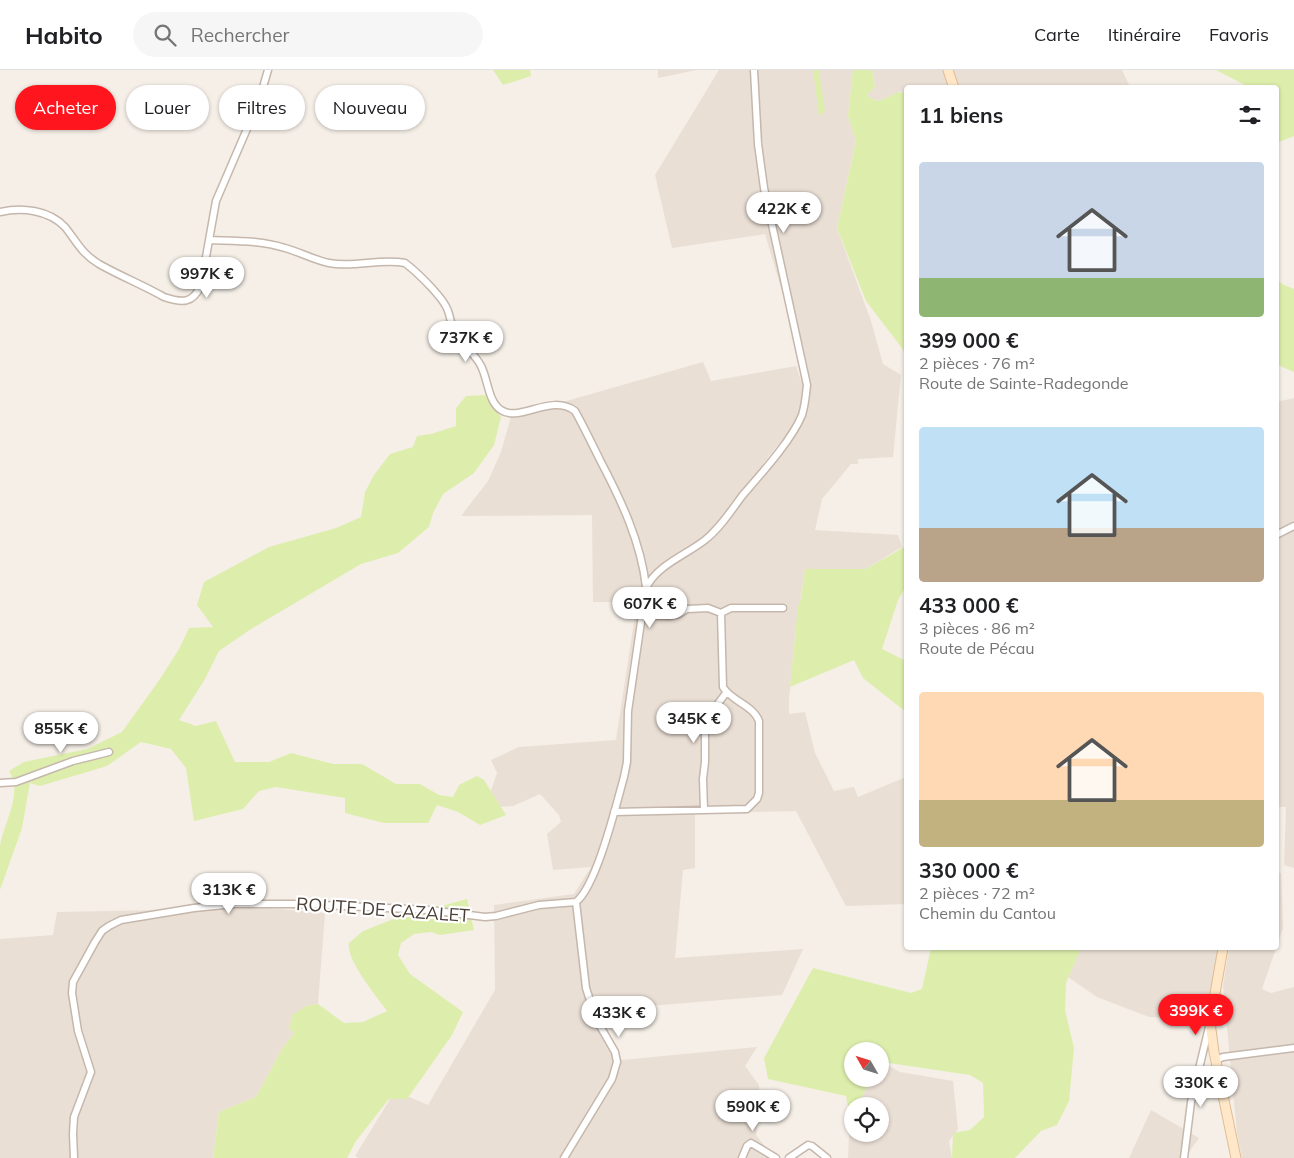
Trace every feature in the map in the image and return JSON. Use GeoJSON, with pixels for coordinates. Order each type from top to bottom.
{"type":"FeatureCollection","features":[{"type":"Feature","properties":{"kind":"street"},"geometry":{"type":"LineString","coordinates":[[0,212],[14,209],[27,210],[57,220],[78,247],[100,264],[164,297],[176,300],[191,299],[198,293],[201,285],[216,201],[258,101],[268,70]]}},
{"type":"Feature","properties":{"kind":"street"},"geometry":{"type":"LineString","coordinates":[[646,588],[654,575],[713,533],[795,427],[802,415],[806,396],[807,385],[764,188],[758,144],[754,70]]}},
{"type":"Feature","properties":{"kind":"street"},"geometry":{"type":"LineString","coordinates":[[948,70],[953,85]]}},
{"type":"Feature","properties":{"kind":"street"},"geometry":{"type":"LineString","coordinates":[[209,240],[260,242],[285,248],[329,263],[365,264],[397,261],[405,263],[441,298],[448,310],[450,323],[455,334],[480,363],[494,403],[501,411],[512,413],[558,404],[568,406],[575,411],[616,490],[632,530],[644,571],[646,588],[628,711],[627,762],[595,873],[576,902],[586,988],[596,1019],[615,1052],[617,1066],[612,1079],[564,1158]]}},
{"type":"Feature","properties":{"kind":"street"},"geometry":{"type":"LineString","coordinates":[[1279,534],[1294,526]]}},
{"type":"Feature","properties":{"kind":"street"},"geometry":{"type":"LineString","coordinates":[[644,571],[654,575]]}},
{"type":"Feature","properties":{"kind":"street"},"geometry":{"type":"LineString","coordinates":[[641,615],[669,616],[687,609],[708,608],[720,613],[731,608],[783,608]]}},
{"type":"Feature","properties":{"kind":"street"},"geometry":{"type":"LineString","coordinates":[[614,812],[748,808],[757,799],[759,793],[759,721],[753,712],[726,693],[722,682],[720,613]]}},
{"type":"Feature","properties":{"kind":"street"},"geometry":{"type":"LineString","coordinates":[[704,810],[705,724],[707,718],[726,693]]}},
{"type":"Feature","properties":{"kind":"street"},"geometry":{"type":"LineString","coordinates":[[0,783],[16,782],[73,761],[109,752]]}},
{"type":"Feature","properties":{"kind":"street","name":"ROUTE DE CAZALET"},"geometry":{"type":"LineString","coordinates":[[74,1158],[74,1116],[91,1072],[78,1031],[72,993],[73,982],[102,931],[109,926],[122,920],[194,908],[235,904],[301,904],[429,910],[486,917],[540,905],[576,902]]}},
{"type":"Feature","properties":{"kind":"street"},"geometry":{"type":"LineString","coordinates":[[1184,1158],[1191,1102],[1210,1022],[1224,950]]}},
{"type":"Feature","properties":{"kind":"street"},"geometry":{"type":"LineString","coordinates":[[1210,1022],[1236,1158]]}},
{"type":"Feature","properties":{"kind":"street"},"geometry":{"type":"LineString","coordinates":[[1202,1055],[1207,1052],[1223,1057],[1294,1048]]}},
{"type":"Feature","properties":{"kind":"street"},"geometry":{"type":"LineString","coordinates":[[742,1158],[747,1146],[751,1143],[776,1158]]}},
{"type":"Feature","properties":{"kind":"street"},"geometry":{"type":"LineString","coordinates":[[789,1158],[808,1145],[827,1158]]}},
{"type":"Feature","properties":{"kind":"shaded area"},"geometry":{"type":"Polygon","coordinates":[[[658,70],[697,70],[658,78],[658,70]]]}},
{"type":"Feature","properties":{"kind":"shaded area"},"geometry":{"type":"Polygon","coordinates":[[[719,70],[853,70],[848,116],[856,140],[837,228],[871,321],[883,364],[901,375],[893,457],[858,459],[858,464],[851,464],[822,499],[815,530],[898,535],[902,547],[866,569],[805,569],[795,636],[789,714],[805,712],[815,753],[834,791],[854,787],[858,797],[904,778],[904,904],[846,906],[796,811],[695,813],[695,868],[683,870],[675,958],[803,949],[782,995],[600,1010],[599,1014],[622,1060],[757,1047],[745,1066],[759,1085],[760,1106],[756,1135],[774,1158],[359,1158],[355,1156],[395,1091],[428,1105],[495,990],[494,905],[574,894],[591,867],[553,870],[547,834],[561,822],[559,815],[540,794],[513,806],[485,808],[497,773],[491,760],[519,747],[616,740],[637,602],[593,602],[592,515],[461,516],[488,481],[501,452],[511,417],[556,408],[563,402],[703,362],[711,381],[796,366],[803,386],[800,411],[796,422],[719,520],[753,488],[791,442],[798,431],[809,400],[810,386],[765,234],[672,248],[655,175],[719,70]]]}},
{"type":"Feature","properties":{"kind":"shaded area"},"geometry":{"type":"Polygon","coordinates":[[[872,70],[1122,70],[1129,85],[904,85],[904,92],[901,91],[880,101],[871,99],[867,95],[875,87],[872,70]]]}},
{"type":"Feature","properties":{"kind":"shaded area"},"geometry":{"type":"Polygon","coordinates":[[[1294,398],[1294,868],[1284,865],[1286,807],[1279,807],[1279,401],[1294,398]]]}},
{"type":"Feature","properties":{"kind":"shaded area"},"geometry":{"type":"Polygon","coordinates":[[[1279,873],[1281,873],[1283,928],[1279,940],[1279,873]]]}},
{"type":"Feature","properties":{"kind":"shaded area"},"geometry":{"type":"Polygon","coordinates":[[[266,908],[325,913],[318,1004],[306,1006],[296,1032],[282,1049],[256,1097],[219,1112],[213,1158],[0,1158],[0,939],[53,935],[57,912],[266,908]]]}},
{"type":"Feature","properties":{"kind":"shaded area"},"geometry":{"type":"Polygon","coordinates":[[[1080,950],[1219,950],[1206,1019],[1149,1017],[1097,997],[1068,977],[1080,950]]]}},
{"type":"Feature","properties":{"kind":"shaded area"},"geometry":{"type":"Polygon","coordinates":[[[1229,950],[1275,950],[1262,989],[1271,993],[1294,987],[1294,1158],[1242,1158],[1237,1133],[1223,986],[1229,950]]]}},
{"type":"Feature","properties":{"kind":"shaded area"},"geometry":{"type":"Polygon","coordinates":[[[889,1066],[900,1072],[953,1081],[958,1129],[949,1141],[952,1158],[848,1158],[849,1142],[889,1142],[889,1097],[861,1097],[867,1088],[889,1088],[889,1066]]]}},
{"type":"Feature","properties":{"kind":"shaded area"},"geometry":{"type":"Polygon","coordinates":[[[1151,1110],[1199,1138],[1185,1158],[1129,1158],[1151,1110]]]}},
{"type":"Feature","properties":{"kind":"green space"},"geometry":{"type":"Polygon","coordinates":[[[493,70],[530,70],[531,76],[503,85],[493,70]]]}},
{"type":"Feature","properties":{"kind":"green space"},"geometry":{"type":"Polygon","coordinates":[[[813,70],[819,70],[825,111],[819,116],[813,70]]]}},
{"type":"Feature","properties":{"kind":"green space"},"geometry":{"type":"Polygon","coordinates":[[[853,70],[872,70],[875,87],[867,95],[872,99],[881,100],[896,93],[904,92],[904,352],[866,301],[837,228],[856,141],[848,116],[853,70]]]}},
{"type":"Feature","properties":{"kind":"green space"},"geometry":{"type":"Polygon","coordinates":[[[1216,70],[1294,70],[1294,136],[1279,142],[1279,85],[1245,85],[1216,70]]]}},
{"type":"Feature","properties":{"kind":"green space"},"geometry":{"type":"Polygon","coordinates":[[[1279,281],[1294,289],[1294,372],[1279,365],[1279,281]]]}},
{"type":"Feature","properties":{"kind":"green space"},"geometry":{"type":"Polygon","coordinates":[[[487,395],[501,417],[494,445],[474,473],[443,494],[433,513],[429,527],[398,553],[361,564],[251,629],[219,651],[205,679],[179,720],[196,726],[216,721],[235,762],[269,762],[291,753],[333,764],[362,764],[396,784],[420,784],[439,795],[453,797],[459,785],[477,776],[484,780],[506,815],[480,825],[458,812],[437,805],[428,823],[384,823],[345,813],[345,798],[276,787],[259,791],[243,809],[194,821],[186,768],[171,749],[141,742],[107,766],[40,786],[30,783],[22,828],[0,890],[0,846],[14,799],[13,780],[9,771],[24,762],[87,749],[122,732],[160,679],[179,649],[189,628],[213,627],[197,605],[204,582],[269,547],[336,528],[361,517],[365,492],[374,475],[390,454],[413,447],[417,436],[431,434],[456,426],[456,408],[466,396],[487,395]]]}},
{"type":"Feature","properties":{"kind":"green space"},"geometry":{"type":"Polygon","coordinates":[[[904,547],[904,590],[898,600],[882,649],[904,660],[904,710],[863,678],[854,660],[790,687],[798,607],[805,569],[866,569],[904,547]]]}},
{"type":"Feature","properties":{"kind":"green space"},"geometry":{"type":"Polygon","coordinates":[[[467,899],[474,930],[440,935],[431,932],[414,934],[401,943],[398,955],[410,974],[463,1012],[452,1035],[407,1099],[389,1099],[356,1141],[347,1158],[213,1158],[219,1112],[256,1097],[282,1049],[295,1032],[289,1030],[292,1015],[306,1006],[318,1004],[344,1023],[363,1022],[387,1011],[357,968],[349,950],[349,943],[363,931],[391,920],[467,899]]]}},
{"type":"Feature","properties":{"kind":"green space"},"geometry":{"type":"Polygon","coordinates":[[[931,950],[1080,950],[1066,983],[1065,1010],[1074,1048],[1069,1101],[1057,1125],[1041,1131],[1015,1158],[952,1158],[953,1133],[970,1130],[984,1117],[983,1083],[970,1075],[889,1063],[889,1042],[844,1042],[844,1088],[867,1088],[861,1097],[846,1097],[768,1079],[764,1058],[813,968],[911,993],[922,989],[931,950]]]}}]}
